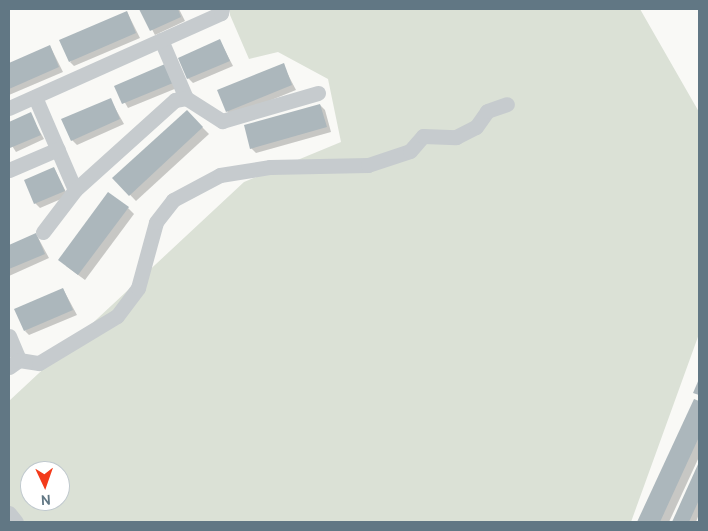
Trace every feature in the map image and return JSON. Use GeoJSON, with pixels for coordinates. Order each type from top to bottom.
{"type":"FeatureCollection","features":[{"type":"Feature","properties":{"kind":"street"},"geometry":{"type":"LineString","coordinates":[[9,108],[221,13],[222,9]]}},
{"type":"Feature","properties":{"kind":"street"},"geometry":{"type":"LineString","coordinates":[[161,40],[186,98],[222,121],[318,93]]}},
{"type":"Feature","properties":{"kind":"street"},"geometry":{"type":"LineString","coordinates":[[35,97],[75,190]]}},
{"type":"Feature","properties":{"kind":"street"},"geometry":{"type":"LineString","coordinates":[[43,232],[75,190],[175,100],[186,98]]}},
{"type":"Feature","properties":{"kind":"street"},"geometry":{"type":"LineString","coordinates":[[9,336],[14,363],[39,363],[117,316],[138,288],[156,222],[173,200],[220,175],[270,167],[368,165],[410,151],[423,136],[456,137],[476,126],[487,111],[507,104]]}},
{"type":"Feature","properties":{"kind":"street"},"geometry":{"type":"LineString","coordinates":[[9,170],[58,150]]}},
{"type":"Feature","properties":{"kind":"street"},"geometry":{"type":"LineString","coordinates":[[9,513],[16,522]]}},
{"type":"Feature","properties":{"kind":"shaded area"},"geometry":{"type":"Polygon","coordinates":[[[230,9],[640,9],[699,112],[699,334],[631,522],[9,522],[9,401],[244,182],[341,142],[328,79],[278,52],[249,59],[230,15],[230,9]]]}},
{"type":"Feature","properties":{"kind":"building"},"geometry":{"type":"Polygon","coordinates":[[[139,9],[178,9],[181,17],[150,31],[139,9]]]}},
{"type":"Feature","properties":{"kind":"building"},"geometry":{"type":"Polygon","coordinates":[[[127,11],[136,33],[69,62],[59,40],[127,11]]]}},
{"type":"Feature","properties":{"kind":"building"},"geometry":{"type":"Polygon","coordinates":[[[220,39],[230,61],[187,79],[178,58],[220,39]]]}},
{"type":"Feature","properties":{"kind":"building"},"geometry":{"type":"Polygon","coordinates":[[[50,45],[59,67],[9,89],[9,63],[50,45]]]}},
{"type":"Feature","properties":{"kind":"building"},"geometry":{"type":"Polygon","coordinates":[[[284,63],[292,85],[226,112],[217,90],[284,63]]]}},
{"type":"Feature","properties":{"kind":"building"},"geometry":{"type":"Polygon","coordinates":[[[165,64],[173,83],[122,104],[114,86],[165,64]]]}},
{"type":"Feature","properties":{"kind":"building"},"geometry":{"type":"Polygon","coordinates":[[[111,98],[120,119],[71,141],[61,119],[111,98]]]}},
{"type":"Feature","properties":{"kind":"building"},"geometry":{"type":"Polygon","coordinates":[[[320,104],[327,127],[250,149],[244,125],[320,104]]]}},
{"type":"Feature","properties":{"kind":"building"},"geometry":{"type":"Polygon","coordinates":[[[187,110],[203,127],[129,196],[112,178],[187,110]]]}},
{"type":"Feature","properties":{"kind":"building"},"geometry":{"type":"Polygon","coordinates":[[[31,112],[41,135],[10,148],[9,122],[31,112]]]}},
{"type":"Feature","properties":{"kind":"building"},"geometry":{"type":"Polygon","coordinates":[[[54,167],[65,191],[34,204],[24,180],[54,167]]]}},
{"type":"Feature","properties":{"kind":"building"},"geometry":{"type":"Polygon","coordinates":[[[108,192],[129,207],[78,275],[58,260],[108,192]]]}},
{"type":"Feature","properties":{"kind":"building"},"geometry":{"type":"Polygon","coordinates":[[[36,233],[45,254],[9,269],[9,245],[36,233]]]}},
{"type":"Feature","properties":{"kind":"building"},"geometry":{"type":"Polygon","coordinates":[[[63,288],[73,310],[24,331],[14,309],[63,288]]]}},
{"type":"Feature","properties":{"kind":"building"},"geometry":{"type":"Polygon","coordinates":[[[699,379],[699,395],[693,393],[699,379]]]}},
{"type":"Feature","properties":{"kind":"building"},"geometry":{"type":"Polygon","coordinates":[[[694,399],[699,401],[699,437],[660,522],[637,522],[694,399]]]}},
{"type":"Feature","properties":{"kind":"building"},"geometry":{"type":"Polygon","coordinates":[[[699,462],[699,500],[689,522],[672,522],[699,462]]]}}]}
